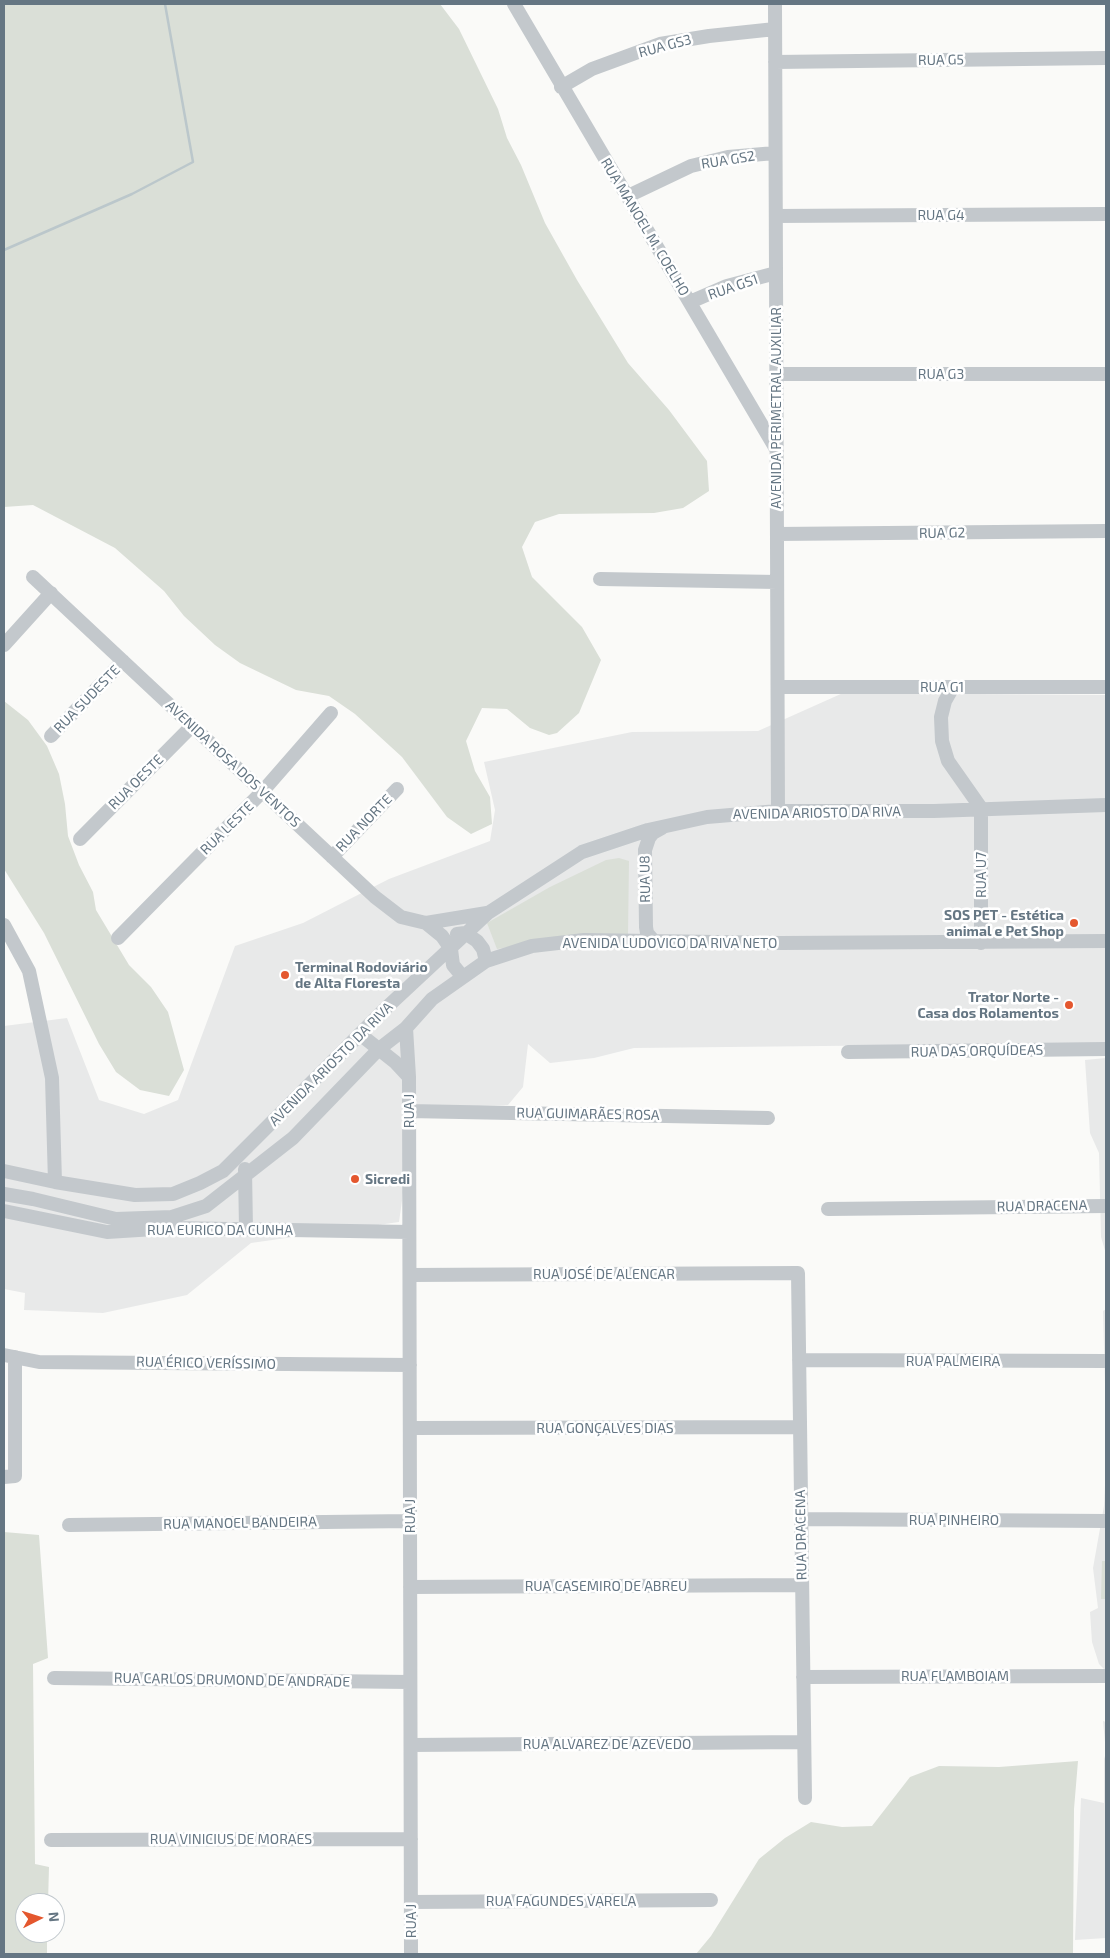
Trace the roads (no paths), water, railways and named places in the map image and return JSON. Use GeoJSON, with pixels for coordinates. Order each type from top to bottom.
{"type":"FeatureCollection","features":[{"type":"Feature","properties":{"kind":"street","name":"RUA MANOEL M. COELHO"},"geometry":{"type":"LineString","coordinates":[[514,4],[561,87],[628,196],[777,450]]}},
{"type":"Feature","properties":{"kind":"street","name":"AVENIDA PERIMETRAL AUXILIAR"},"geometry":{"type":"LineString","coordinates":[[775,4],[778,811]]}},
{"type":"Feature","properties":{"kind":"street","name":"RUA GS3"},"geometry":{"type":"LineString","coordinates":[[561,87],[592,69],[660,44],[709,36],[775,29]]}},
{"type":"Feature","properties":{"kind":"street","name":"RUA G5"},"geometry":{"type":"LineString","coordinates":[[775,62],[1106,58]]}},
{"type":"Feature","properties":{"kind":"street","name":"RUA GS2"},"geometry":{"type":"LineString","coordinates":[[628,196],[690,166],[728,157],[775,153]]}},
{"type":"Feature","properties":{"kind":"street","name":"RUA G4"},"geometry":{"type":"LineString","coordinates":[[776,216],[1106,214]]}},
{"type":"Feature","properties":{"kind":"street","name":"RUA GS1"},"geometry":{"type":"LineString","coordinates":[[690,302],[727,286],[776,272]]}},
{"type":"Feature","properties":{"kind":"street","name":"RUA G3"},"geometry":{"type":"LineString","coordinates":[[776,374],[1106,374]]}},
{"type":"Feature","properties":{"kind":"street","name":"RUA G2"},"geometry":{"type":"LineString","coordinates":[[777,534],[1106,531]]}},
{"type":"Feature","properties":{"kind":"street","name":"AVENIDA ROSA DOS VENTOS"},"geometry":{"type":"LineString","coordinates":[[34,577],[375,897],[401,917],[426,923],[442,936],[451,949]]}},
{"type":"Feature","properties":{"kind":"street"},"geometry":{"type":"LineString","coordinates":[[600,579],[777,582]]}},
{"type":"Feature","properties":{"kind":"street"},"geometry":{"type":"LineString","coordinates":[[4,645],[51,593]]}},
{"type":"Feature","properties":{"kind":"street","name":"RUA SUDESTE"},"geometry":{"type":"LineString","coordinates":[[51,736],[123,661]]}},
{"type":"Feature","properties":{"kind":"street","name":"RUA G1"},"geometry":{"type":"LineString","coordinates":[[778,687],[1106,687]]}},
{"type":"Feature","properties":{"kind":"street"},"geometry":{"type":"LineString","coordinates":[[954,687],[945,701],[941,717],[942,742],[948,761],[981,808]]}},
{"type":"Feature","properties":{"kind":"street","name":"RUA LESTE"},"geometry":{"type":"LineString","coordinates":[[118,938],[262,792],[331,713]]}},
{"type":"Feature","properties":{"kind":"street","name":"RUA OESTE"},"geometry":{"type":"LineString","coordinates":[[80,839],[192,726]]}},
{"type":"Feature","properties":{"kind":"street","name":"RUA NORTE"},"geometry":{"type":"LineString","coordinates":[[332,857],[397,789]]}},
{"type":"Feature","properties":{"kind":"street","name":"AVENIDA ARIOSTO DA RIVA"},"geometry":{"type":"LineString","coordinates":[[4,1171],[55,1182],[135,1195],[173,1194],[223,1171],[385,1009],[451,949],[464,933],[488,913],[582,852],[629,836],[707,817],[778,811],[934,811],[1106,805]]}},
{"type":"Feature","properties":{"kind":"street","name":"RUA U7"},"geometry":{"type":"LineString","coordinates":[[981,808],[981,943]]}},
{"type":"Feature","properties":{"kind":"street","name":"RUA U8"},"geometry":{"type":"LineString","coordinates":[[654,941],[647,933],[646,927],[641,849],[653,833],[666,826]]}},
{"type":"Feature","properties":{"kind":"street","name":"RUA U8"},"geometry":{"type":"LineString","coordinates":[[629,836],[641,849]]}},
{"type":"Feature","properties":{"kind":"street","name":"RUA U8"},"geometry":{"type":"LineString","coordinates":[[631,941],[639,929],[642,887]]}},
{"type":"Feature","properties":{"kind":"street"},"geometry":{"type":"LineString","coordinates":[[426,923],[488,913]]}},
{"type":"Feature","properties":{"kind":"street"},"geometry":{"type":"LineString","coordinates":[[4,926],[29,971],[52,1078],[55,1182]]}},
{"type":"Feature","properties":{"kind":"street"},"geometry":{"type":"LineString","coordinates":[[442,936],[464,933],[473,937],[480,944],[486,960]]}},
{"type":"Feature","properties":{"kind":"street","name":"AVENIDA LUDOVICO DA RIVA NETO"},"geometry":{"type":"LineString","coordinates":[[4,1194],[116,1219],[170,1223],[206,1206],[293,1138],[379,1049],[406,1028],[432,999],[462,976],[486,960],[532,946],[584,940],[981,943],[1106,941]]}},
{"type":"Feature","properties":{"kind":"street"},"geometry":{"type":"LineString","coordinates":[[451,949],[453,965],[462,976]]}},
{"type":"Feature","properties":{"kind":"street","name":"RUA J"},"geometry":{"type":"LineString","coordinates":[[406,1028],[409,1077],[410,1232],[411,1954]]}},
{"type":"Feature","properties":{"kind":"street","name":"RUA J"},"geometry":{"type":"LineString","coordinates":[[361,1035],[409,1077]]}},
{"type":"Feature","properties":{"kind":"street","name":"RUA DAS ORQUÍDEAS"},"geometry":{"type":"LineString","coordinates":[[848,1052],[1106,1049]]}},
{"type":"Feature","properties":{"kind":"street","name":"RUA GUIMARÃES ROSA"},"geometry":{"type":"LineString","coordinates":[[409,1111],[768,1118]]}},
{"type":"Feature","properties":{"kind":"street"},"geometry":{"type":"LineString","coordinates":[[242,1153],[246,1175],[246,1229]]}},
{"type":"Feature","properties":{"kind":"street"},"geometry":{"type":"LineString","coordinates":[[31,1217],[33,1199]]}},
{"type":"Feature","properties":{"kind":"street","name":"RUA DRACENA"},"geometry":{"type":"LineString","coordinates":[[828,1208],[1106,1206]]}},
{"type":"Feature","properties":{"kind":"street","name":"RUA EURICO DA CUNHA"},"geometry":{"type":"LineString","coordinates":[[4,1211],[107,1232],[170,1223],[246,1229],[410,1232]]}},
{"type":"Feature","properties":{"kind":"street","name":"RUA DRACENA"},"geometry":{"type":"LineString","coordinates":[[798,1272],[805,1798]]}},
{"type":"Feature","properties":{"kind":"street","name":"RUA JOSÉ DE ALENCAR"},"geometry":{"type":"LineString","coordinates":[[410,1275],[798,1272]]}},
{"type":"Feature","properties":{"kind":"street"},"geometry":{"type":"LineString","coordinates":[[4,1477],[15,1476],[9,1356]]}},
{"type":"Feature","properties":{"kind":"street","name":"RUA ÉRICO VERÍSSIMO"},"geometry":{"type":"LineString","coordinates":[[9,1356],[39,1362],[410,1365]]}},
{"type":"Feature","properties":{"kind":"street","name":"RUA PALMEIRA"},"geometry":{"type":"LineString","coordinates":[[799,1360],[1106,1361]]}},
{"type":"Feature","properties":{"kind":"street","name":"RUA GONÇALVES DIAS"},"geometry":{"type":"LineString","coordinates":[[410,1428],[800,1427]]}},
{"type":"Feature","properties":{"kind":"street","name":"RUA PINHEIRO"},"geometry":{"type":"LineString","coordinates":[[801,1519],[1106,1521]]}},
{"type":"Feature","properties":{"kind":"street","name":"RUA MANOEL BANDEIRA"},"geometry":{"type":"LineString","coordinates":[[69,1525],[410,1521]]}},
{"type":"Feature","properties":{"kind":"street","name":"RUA CASEMIRO DE ABREU"},"geometry":{"type":"LineString","coordinates":[[410,1587],[802,1585]]}},
{"type":"Feature","properties":{"kind":"street","name":"RUA FLAMBOIAM"},"geometry":{"type":"LineString","coordinates":[[803,1676],[1106,1676]]}},
{"type":"Feature","properties":{"kind":"street","name":"RUA CARLOS DRUMOND DE ANDRADE"},"geometry":{"type":"LineString","coordinates":[[54,1678],[410,1682]]}},
{"type":"Feature","properties":{"kind":"street","name":"RUA ALVAREZ DE AZEVEDO"},"geometry":{"type":"LineString","coordinates":[[410,1745],[804,1742]]}},
{"type":"Feature","properties":{"kind":"street","name":"RUA VINICIUS DE MORAES"},"geometry":{"type":"LineString","coordinates":[[51,1840],[411,1838]]}},
{"type":"Feature","properties":{"kind":"street","name":"RUA FAGUNDES VARELA"},"geometry":{"type":"LineString","coordinates":[[411,1902],[711,1900]]}},
{"type":"Feature","properties":{"kind":"waterway"},"geometry":{"type":"LineString","coordinates":[[4,250],[132,194],[193,162],[165,4]]}},
{"type":"Feature","properties":{"kind":"place","name":"SOS PET - Estética animal e Pet Shop"},"geometry":{"type":"Point","coordinates":[1074,923]}},
{"type":"Feature","properties":{"kind":"place","name":"Terminal Rodoviário de Alta Floresta"},"geometry":{"type":"Point","coordinates":[285,975]}},
{"type":"Feature","properties":{"kind":"place","name":"Trator Norte - Casa dos Rolamentos"},"geometry":{"type":"Point","coordinates":[1069,1005]}},
{"type":"Feature","properties":{"kind":"place","name":"Sicredi"},"geometry":{"type":"Point","coordinates":[355,1179]}}]}
